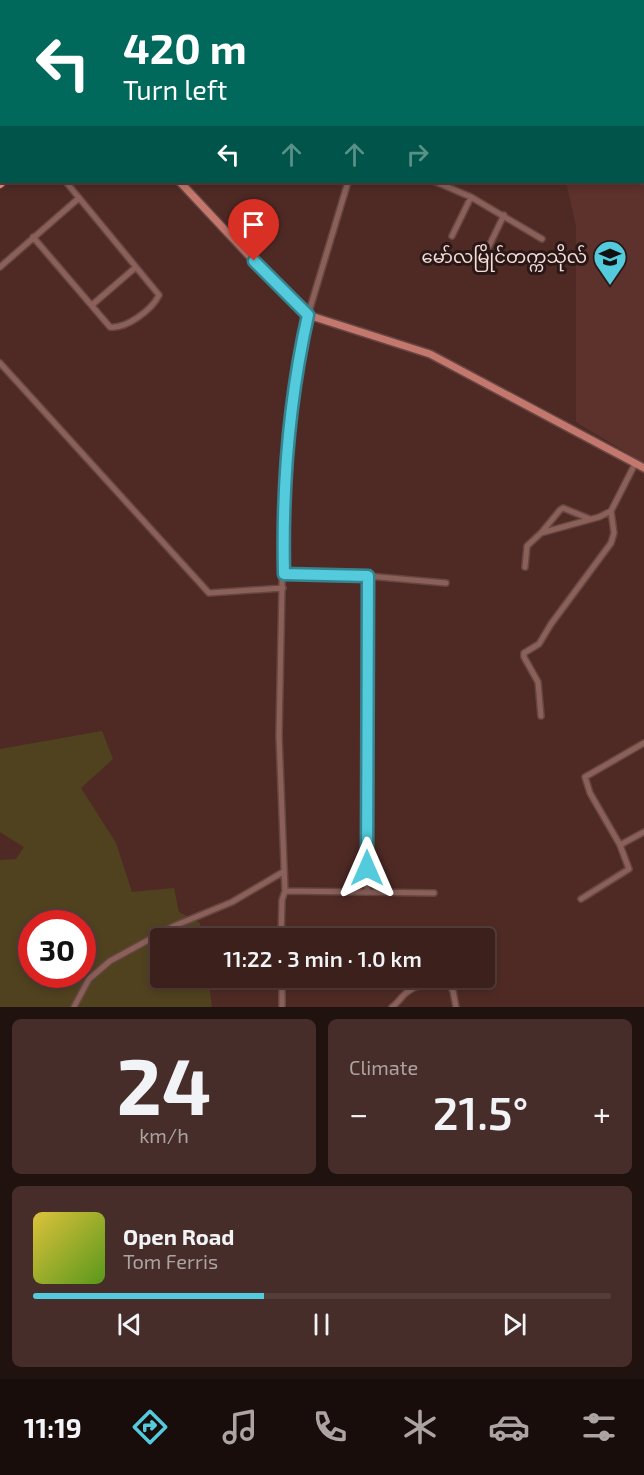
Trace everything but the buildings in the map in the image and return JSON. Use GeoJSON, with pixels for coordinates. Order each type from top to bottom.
{"type":"FeatureCollection","features":[{"type":"Feature","properties":{"kind":"main road"},"geometry":{"type":"LineString","coordinates":[[181,183],[308,315],[430,354],[644,468]]}},
{"type":"Feature","properties":{"kind":"street"},"geometry":{"type":"LineString","coordinates":[[33,237],[110,327],[117,328],[136,318],[156,302],[159,295],[67,183]]}},
{"type":"Feature","properties":{"kind":"street"},"geometry":{"type":"LineString","coordinates":[[281,928],[282,900],[285,891],[279,736],[283,536],[292,400],[308,315],[348,183]]}},
{"type":"Feature","properties":{"kind":"street"},"geometry":{"type":"LineString","coordinates":[[438,183],[471,197],[542,238]]}},
{"type":"Feature","properties":{"kind":"street"},"geometry":{"type":"LineString","coordinates":[[452,236],[471,197]]}},
{"type":"Feature","properties":{"kind":"street"},"geometry":{"type":"LineString","coordinates":[[0,267],[80,198]]}},
{"type":"Feature","properties":{"kind":"street"},"geometry":{"type":"LineString","coordinates":[[489,246],[504,215]]}},
{"type":"Feature","properties":{"kind":"street"},"geometry":{"type":"LineString","coordinates":[[92,305],[136,267]]}},
{"type":"Feature","properties":{"kind":"street"},"geometry":{"type":"LineString","coordinates":[[0,363],[209,593],[283,588]]}},
{"type":"Feature","properties":{"kind":"street"},"geometry":{"type":"LineString","coordinates":[[541,716],[538,682],[524,653],[539,644],[551,624],[611,543],[614,533],[611,511],[635,464]]}},
{"type":"Feature","properties":{"kind":"street"},"geometry":{"type":"LineString","coordinates":[[525,567],[526,548],[563,508],[590,519]]}},
{"type":"Feature","properties":{"kind":"street"},"geometry":{"type":"LineString","coordinates":[[541,533],[599,517],[611,511]]}},
{"type":"Feature","properties":{"kind":"street"},"geometry":{"type":"LineString","coordinates":[[284,574],[368,576],[447,583]]}},
{"type":"Feature","properties":{"kind":"street"},"geometry":{"type":"LineString","coordinates":[[367,891],[368,576]]}},
{"type":"Feature","properties":{"kind":"street"},"geometry":{"type":"LineString","coordinates":[[581,899],[629,868],[620,845],[590,793],[585,777],[644,743]]}},
{"type":"Feature","properties":{"kind":"street"},"geometry":{"type":"LineString","coordinates":[[620,845],[644,832]]}},
{"type":"Feature","properties":{"kind":"street"},"geometry":{"type":"LineString","coordinates":[[74,1007],[89,979],[110,960],[174,926],[232,902],[283,872]]}},
{"type":"Feature","properties":{"kind":"street"},"geometry":{"type":"LineString","coordinates":[[285,891],[434,893]]}},
{"type":"Feature","properties":{"kind":"street"},"geometry":{"type":"LineString","coordinates":[[392,1007],[405,993],[434,981],[448,982],[453,991],[456,1007]]}},
{"type":"Feature","properties":{"kind":"street"},"geometry":{"type":"LineString","coordinates":[[282,988],[282,1007]]}},
{"type":"Feature","properties":{"kind":"shaded area","name":"မော်လမြိုင်တက္ကသိုလ်"},"geometry":{"type":"Polygon","coordinates":[[[566,183],[644,183],[644,463],[576,422],[576,226],[566,183]]]}},
{"type":"Feature","properties":{"kind":"shaded area"},"geometry":{"type":"Polygon","coordinates":[[[102,731],[113,759],[81,788],[116,843],[132,892],[174,888],[179,912],[200,923],[201,928],[150,928],[150,988],[209,988],[212,1007],[0,1007],[0,860],[16,859],[24,847],[0,832],[0,749],[102,731]]]}},
{"type":"Feature","properties":{"kind":"place","name":"မော်လမြိုင်တက္ကသိုလ်"},"geometry":{"type":"Point","coordinates":[610,286]}},
{"type":"Feature","properties":{"kind":"route"},"geometry":{"type":"LineString","coordinates":[[254,261],[297,307],[308,315],[292,400],[283,536],[284,574],[368,576],[367,868]]}}]}
